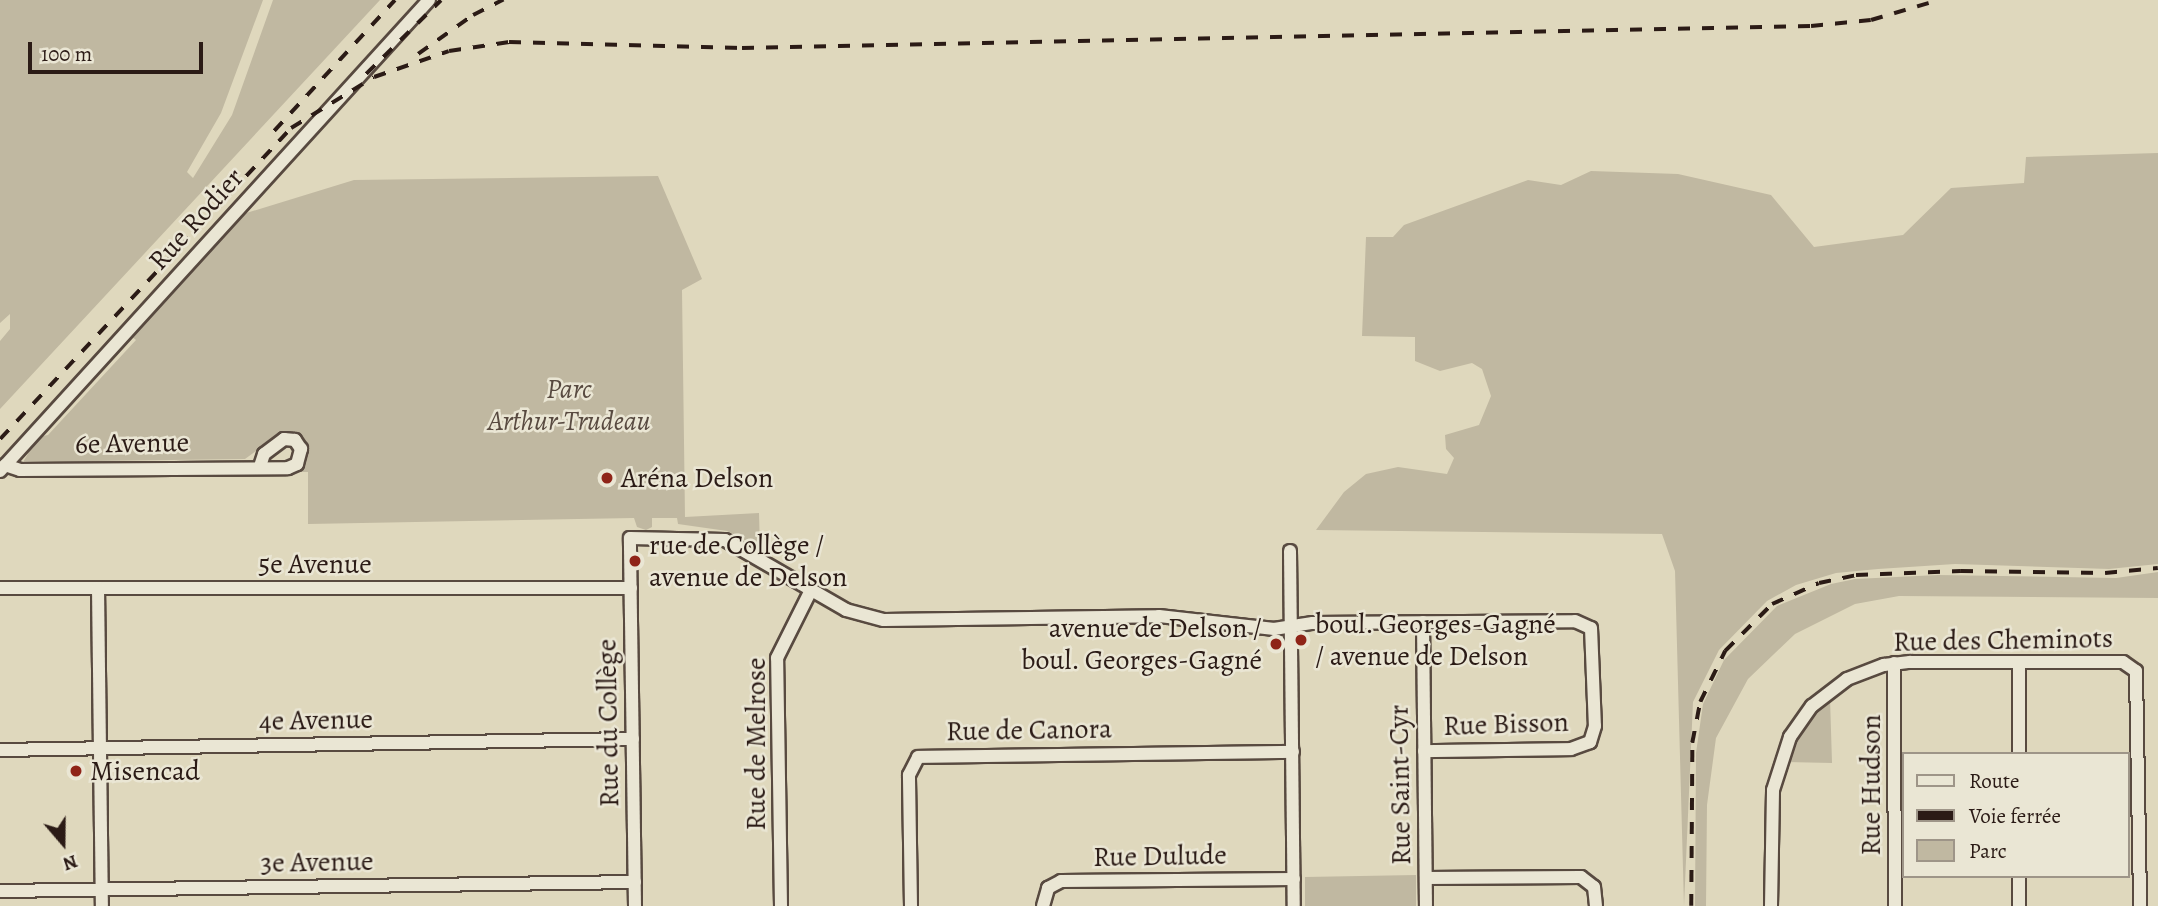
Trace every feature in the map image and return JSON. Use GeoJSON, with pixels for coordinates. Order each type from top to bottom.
{"type":"FeatureCollection","features":[{"type":"Feature","properties":{"kind":"street","name":"Rue Rodier"},"geometry":{"type":"LineString","coordinates":[[3,468],[429,0]]}},
{"type":"Feature","properties":{"kind":"street","name":"6e Avenue"},"geometry":{"type":"LineString","coordinates":[[3,468],[20,470],[260,466]]}},
{"type":"Feature","properties":{"kind":"street","name":"Rue du Collège"},"geometry":{"type":"LineString","coordinates":[[630,538],[635,906]]}},
{"type":"Feature","properties":{"kind":"street","name":"Rue Bisson"},"geometry":{"type":"LineString","coordinates":[[630,538],[725,540],[856,615],[884,620],[1159,616],[1274,629],[1291,626],[1423,622],[1588,624],[1594,639],[1593,739],[1577,748],[1424,751]]}},
{"type":"Feature","properties":{"kind":"street"},"geometry":{"type":"LineString","coordinates":[[1290,551],[1294,906]]}},
{"type":"Feature","properties":{"kind":"street","name":"5e Avenue"},"geometry":{"type":"LineString","coordinates":[[0,588],[631,587]]}},
{"type":"Feature","properties":{"kind":"street"},"geometry":{"type":"LineString","coordinates":[[98,588],[102,906]]}},
{"type":"Feature","properties":{"kind":"street","name":"Rue de Melrose"},"geometry":{"type":"LineString","coordinates":[[781,906],[777,658],[811,590]]}},
{"type":"Feature","properties":{"kind":"street","name":"Rue Saint-Cyr"},"geometry":{"type":"LineString","coordinates":[[1423,622],[1426,906]]}},
{"type":"Feature","properties":{"kind":"street","name":"Rue des Cheminots"},"geometry":{"type":"LineString","coordinates":[[1771,906],[1773,790],[1790,737],[1804,715],[1835,686],[1894,663],[2123,662],[2136,671],[2140,906]]}},
{"type":"Feature","properties":{"kind":"street","name":"Rue Hudson"},"geometry":{"type":"LineString","coordinates":[[1894,663],[1895,906]]}},
{"type":"Feature","properties":{"kind":"street"},"geometry":{"type":"LineString","coordinates":[[2019,663],[2019,752]]}},
{"type":"Feature","properties":{"kind":"street","name":"4e Avenue"},"geometry":{"type":"LineString","coordinates":[[0,750],[633,739]]}},
{"type":"Feature","properties":{"kind":"street","name":"Rue de Canora"},"geometry":{"type":"LineString","coordinates":[[911,906],[909,775],[918,757],[1293,752]]}},
{"type":"Feature","properties":{"kind":"street"},"geometry":{"type":"LineString","coordinates":[[1426,878],[1581,877],[1594,887],[1596,906]]}},
{"type":"Feature","properties":{"kind":"street"},"geometry":{"type":"LineString","coordinates":[[2019,878],[2019,906]]}},
{"type":"Feature","properties":{"kind":"street","name":"Rue Dulude"},"geometry":{"type":"LineString","coordinates":[[1043,906],[1048,888],[1061,881],[1294,879]]}},
{"type":"Feature","properties":{"kind":"street","name":"3e Avenue"},"geometry":{"type":"LineString","coordinates":[[0,891],[635,882]]}},
{"type":"Feature","properties":{"kind":"green space"},"geometry":{"type":"Polygon","coordinates":[[[0,0],[263,0],[221,113],[187,172],[193,178],[232,115],[273,0],[380,0],[0,409],[0,341],[10,329],[10,314],[0,323],[0,0]]]}},
{"type":"Feature","properties":{"kind":"green space"},"geometry":{"type":"Polygon","coordinates":[[[2158,153],[2158,564],[2109,569],[1955,564],[1878,569],[1836,573],[1796,585],[1767,601],[1719,650],[1693,702],[1684,906],[1675,571],[1662,534],[1316,530],[1344,492],[1366,474],[1398,467],[1447,474],[1454,458],[1446,449],[1445,435],[1479,425],[1491,396],[1482,369],[1472,363],[1440,371],[1415,361],[1415,337],[1362,336],[1366,237],[1393,237],[1404,225],[1528,180],[1561,185],[1591,171],[1678,174],[1771,195],[1814,247],[1903,235],[1951,188],[2024,183],[2026,157],[2158,153]]]}},
{"type":"Feature","properties":{"kind":"green space","name":"Parc Arthur-Trudeau"},"geometry":{"type":"Polygon","coordinates":[[[658,176],[702,279],[682,290],[685,517],[759,513],[760,548],[727,531],[678,524],[677,518],[652,518],[652,527],[646,530],[637,527],[634,518],[308,524],[308,472],[294,472],[305,463],[307,449],[292,434],[277,436],[245,459],[23,462],[38,437],[48,435],[136,340],[131,336],[243,214],[354,180],[658,176]]]}},
{"type":"Feature","properties":{"kind":"green space"},"geometry":{"type":"Polygon","coordinates":[[[2158,572],[2158,598],[1899,596],[1855,604],[1795,634],[1748,679],[1716,738],[1707,805],[1706,906],[1695,906],[1696,753],[1703,704],[1724,660],[1777,606],[1831,584],[1855,579],[1938,575],[2116,578],[2158,572]]]}},
{"type":"Feature","properties":{"kind":"green space"},"geometry":{"type":"Polygon","coordinates":[[[1830,699],[1832,763],[1786,762],[1809,720],[1830,699]]]}},
{"type":"Feature","properties":{"kind":"green space"},"geometry":{"type":"Polygon","coordinates":[[[1416,875],[1416,906],[1305,906],[1305,877],[1416,875]]]}},
{"type":"Feature","properties":{"kind":"railway"},"geometry":{"type":"LineString","coordinates":[[274,131],[395,0]]}},
{"type":"Feature","properties":{"kind":"railway"},"geometry":{"type":"LineString","coordinates":[[366,74],[441,0]]}},
{"type":"Feature","properties":{"kind":"railway"},"geometry":{"type":"LineString","coordinates":[[418,54],[473,15],[503,0]]}},
{"type":"Feature","properties":{"kind":"railway"},"geometry":{"type":"LineString","coordinates":[[0,439],[291,128],[374,77],[449,51],[509,42],[742,48],[1811,26],[1871,20],[1939,0]]}},
{"type":"Feature","properties":{"kind":"railway"},"geometry":{"type":"LineString","coordinates":[[1691,906],[1692,743],[1700,702],[1725,651],[1772,604],[1819,583],[1856,575],[1961,571],[2105,573],[2158,568]]}},
{"type":"Feature","properties":{"kind":"place","name":"Aréna Delson"},"geometry":{"type":"Point","coordinates":[607,478]}},
{"type":"Feature","properties":{"kind":"place","name":"rue de Collège / avenue de Delson"},"geometry":{"type":"Point","coordinates":[635,561]}},
{"type":"Feature","properties":{"kind":"place","name":"boul. Georges-Gagné / avenue de Delson"},"geometry":{"type":"Point","coordinates":[1301,640]}},
{"type":"Feature","properties":{"kind":"place","name":"avenue de Delson / boul. Georges-Gagné"},"geometry":{"type":"Point","coordinates":[1276,644]}},
{"type":"Feature","properties":{"kind":"place","name":"Misencad"},"geometry":{"type":"Point","coordinates":[76,771]}}]}
